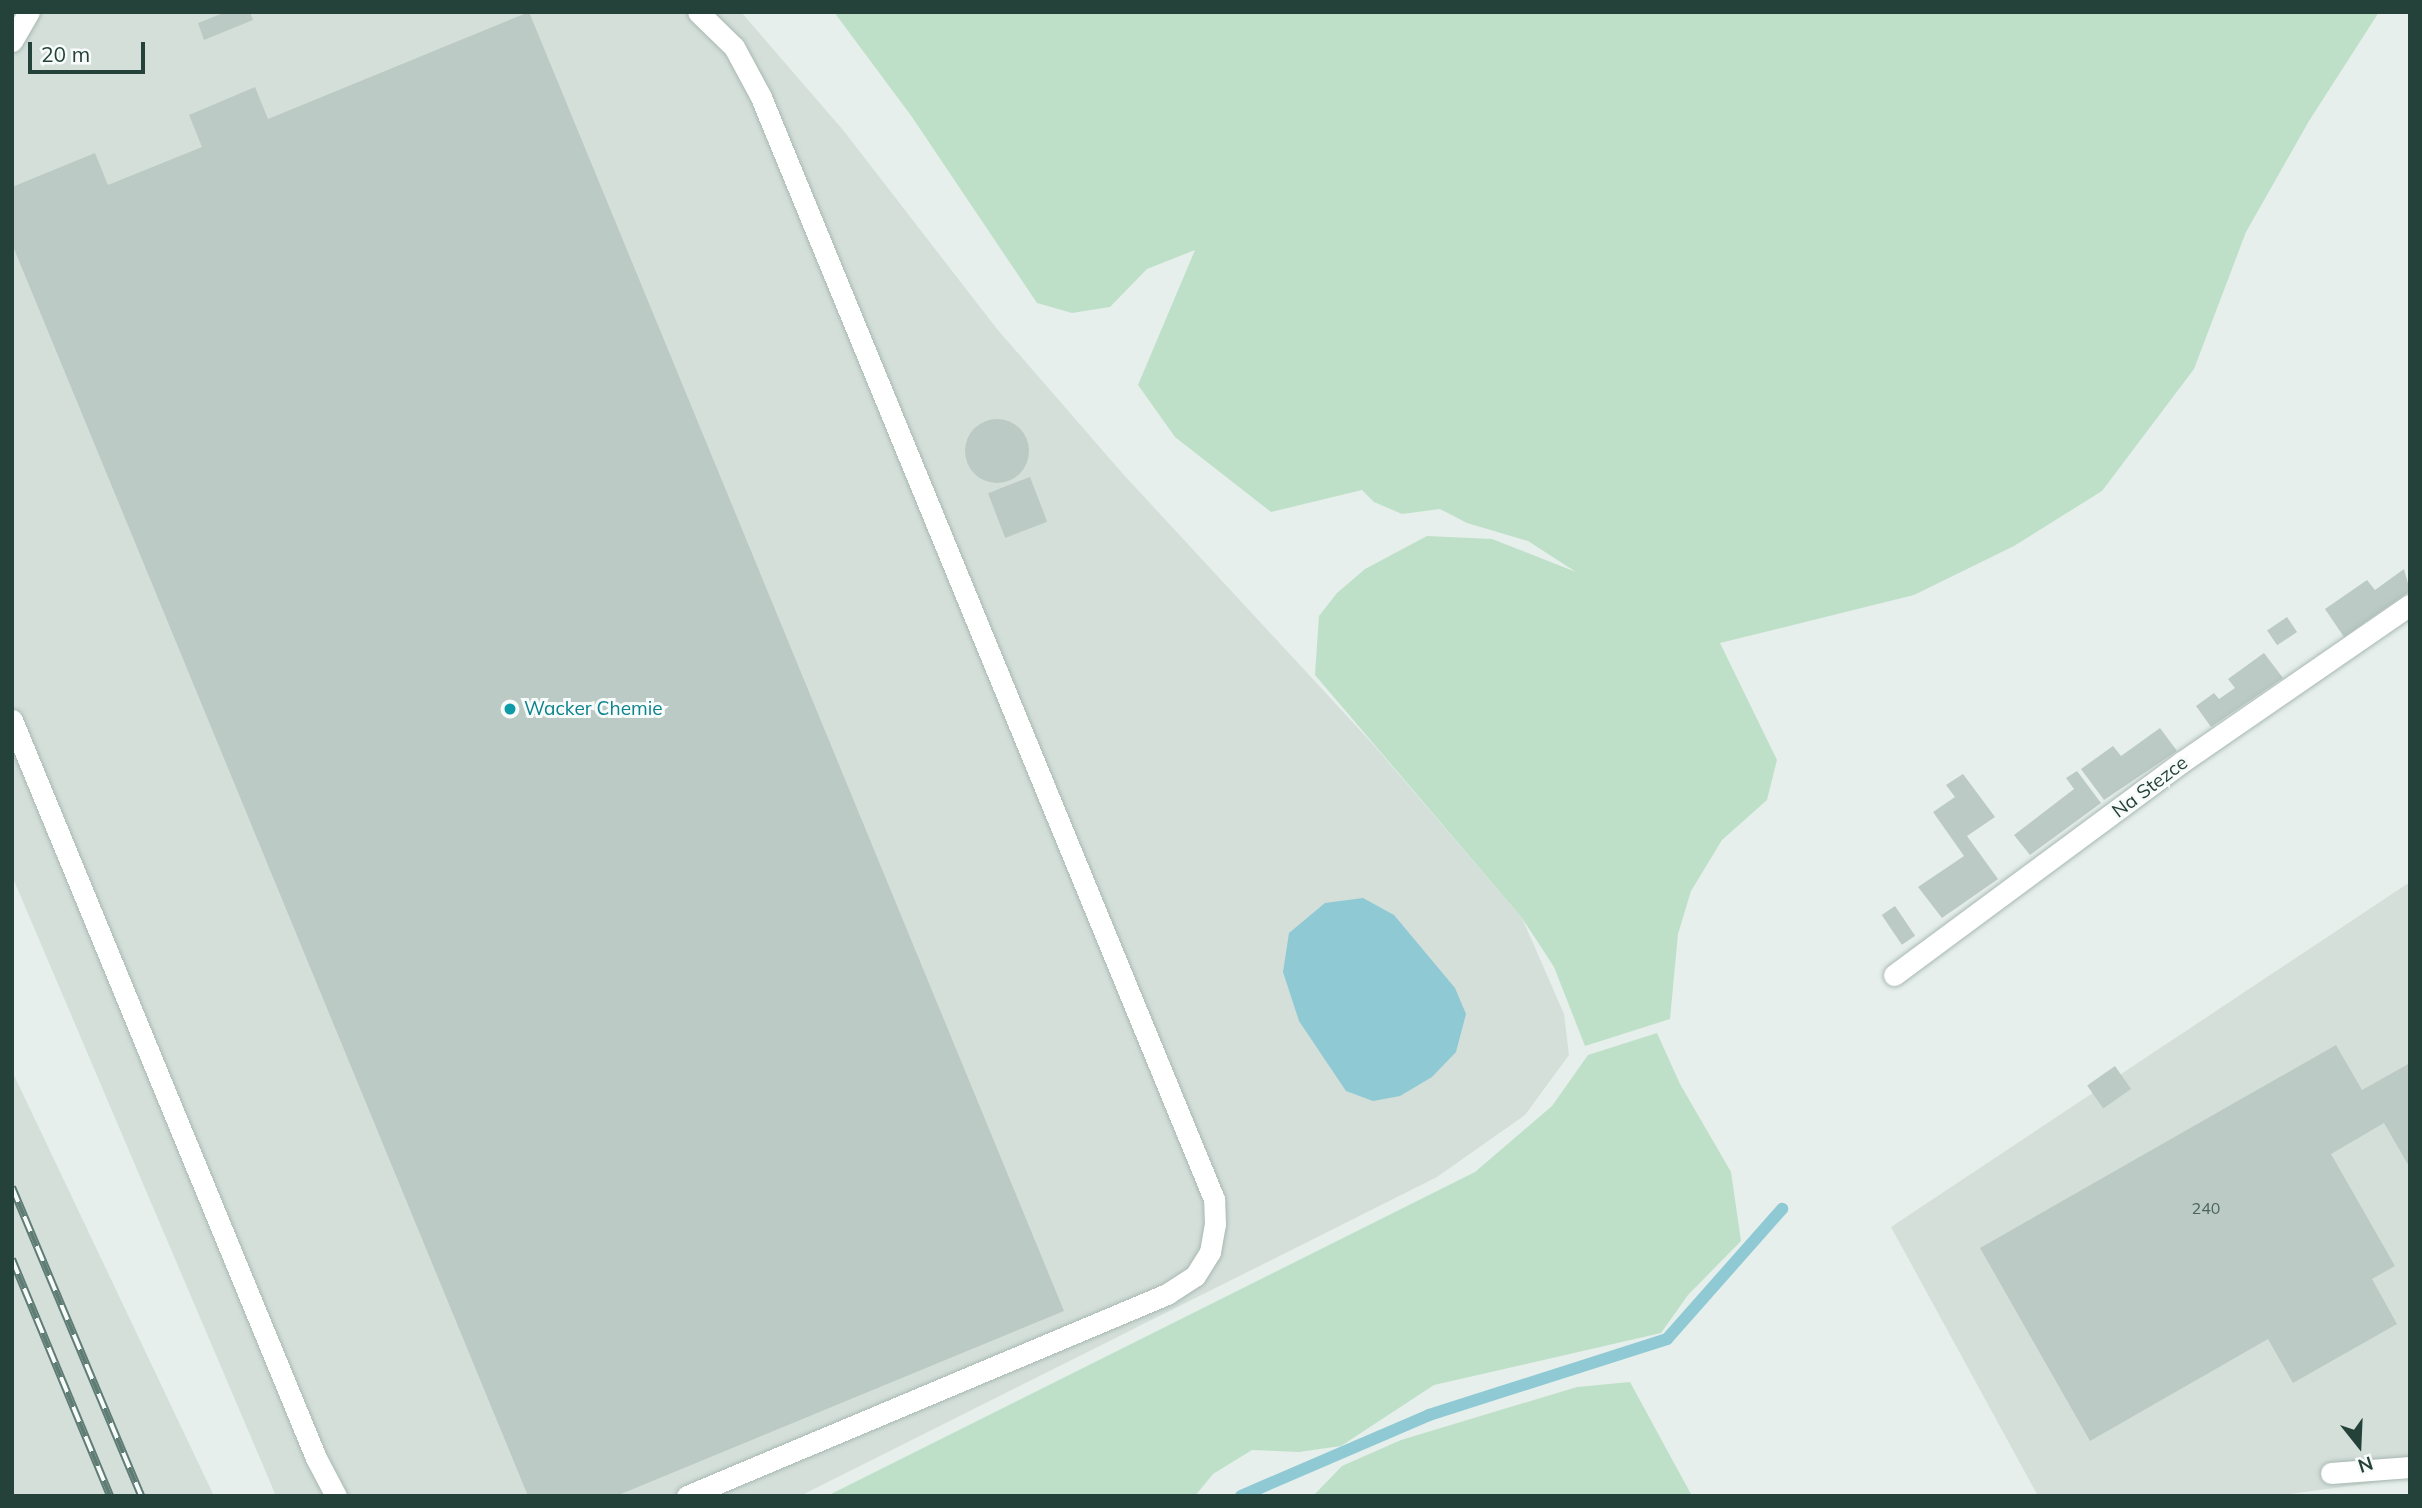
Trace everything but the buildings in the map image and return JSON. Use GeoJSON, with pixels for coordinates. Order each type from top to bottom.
{"type":"FeatureCollection","features":[{"type":"Feature","properties":{"kind":"street"},"geometry":{"type":"LineString","coordinates":[[12,41],[30,12]]}},
{"type":"Feature","properties":{"kind":"street"},"geometry":{"type":"LineString","coordinates":[[687,1496],[1167,1294],[1195,1276],[1210,1252],[1215,1224],[1214,1199],[761,97],[734,47],[698,12]]}},
{"type":"Feature","properties":{"kind":"street","name":"Na Stezce"},"geometry":{"type":"LineString","coordinates":[[1894,975],[2182,762],[2410,605]]}},
{"type":"Feature","properties":{"kind":"street"},"geometry":{"type":"LineString","coordinates":[[12,720],[316,1458],[336,1496]]}},
{"type":"Feature","properties":{"kind":"street"},"geometry":{"type":"LineString","coordinates":[[2331,1473],[2410,1467]]}},
{"type":"Feature","properties":{"kind":"shaded area"},"geometry":{"type":"Polygon","coordinates":[[[12,12],[741,12],[843,130],[997,329],[1123,474],[1371,742],[1522,918],[1564,1014],[1569,1055],[1525,1115],[1437,1177],[800,1496],[276,1496],[12,876],[12,12]]]}},
{"type":"Feature","properties":{"kind":"shaded area"},"geometry":{"type":"Polygon","coordinates":[[[2410,882],[2410,1478],[2275,1496],[2038,1496],[1891,1227],[2410,882]]]}},
{"type":"Feature","properties":{"kind":"shaded area"},"geometry":{"type":"Polygon","coordinates":[[[12,1071],[214,1496],[12,1496],[12,1071]]]}},
{"type":"Feature","properties":{"kind":"green space"},"geometry":{"type":"Polygon","coordinates":[[[834,12],[2379,12],[2309,121],[2246,232],[2194,369],[2102,491],[2014,546],[1914,595],[1720,643],[1777,760],[1767,800],[1722,840],[1691,891],[1678,934],[1670,1019],[1585,1046],[1554,967],[1522,918],[1315,675],[1319,616],[1337,593],[1365,569],[1427,536],[1492,539],[1576,572],[1528,541],[1467,523],[1440,509],[1402,514],[1374,502],[1362,490],[1271,512],[1175,437],[1138,385],[1195,250],[1147,269],[1110,307],[1072,313],[1037,303],[912,117],[834,12]]]}},
{"type":"Feature","properties":{"kind":"green space"},"geometry":{"type":"Polygon","coordinates":[[[1657,1033],[1680,1084],[1731,1172],[1741,1241],[1688,1295],[1661,1333],[1434,1385],[1341,1446],[1299,1452],[1252,1450],[1213,1474],[1195,1496],[827,1496],[1475,1172],[1552,1106],[1588,1055],[1657,1033]]]}},
{"type":"Feature","properties":{"kind":"green space"},"geometry":{"type":"Polygon","coordinates":[[[1630,1382],[1692,1496],[1313,1496],[1342,1466],[1401,1440],[1577,1387],[1630,1382]]]}},
{"type":"Feature","properties":{"kind":"water"},"geometry":{"type":"Polygon","coordinates":[[[1363,898],[1394,915],[1455,988],[1466,1014],[1456,1052],[1432,1077],[1400,1096],[1373,1101],[1346,1091],[1299,1021],[1283,972],[1289,933],[1325,903],[1363,898]]]}},
{"type":"Feature","properties":{"kind":"waterway"},"geometry":{"type":"LineString","coordinates":[[1241,1496],[1429,1415],[1667,1339],[1782,1209]]}},
{"type":"Feature","properties":{"kind":"railway"},"geometry":{"type":"LineString","coordinates":[[12,1187],[141,1496]]}},
{"type":"Feature","properties":{"kind":"railway"},"geometry":{"type":"LineString","coordinates":[[12,1259],[110,1496]]}},
{"type":"Feature","properties":{"kind":"place","name":"Wacker Chemie"},"geometry":{"type":"Point","coordinates":[510,709]}}]}
